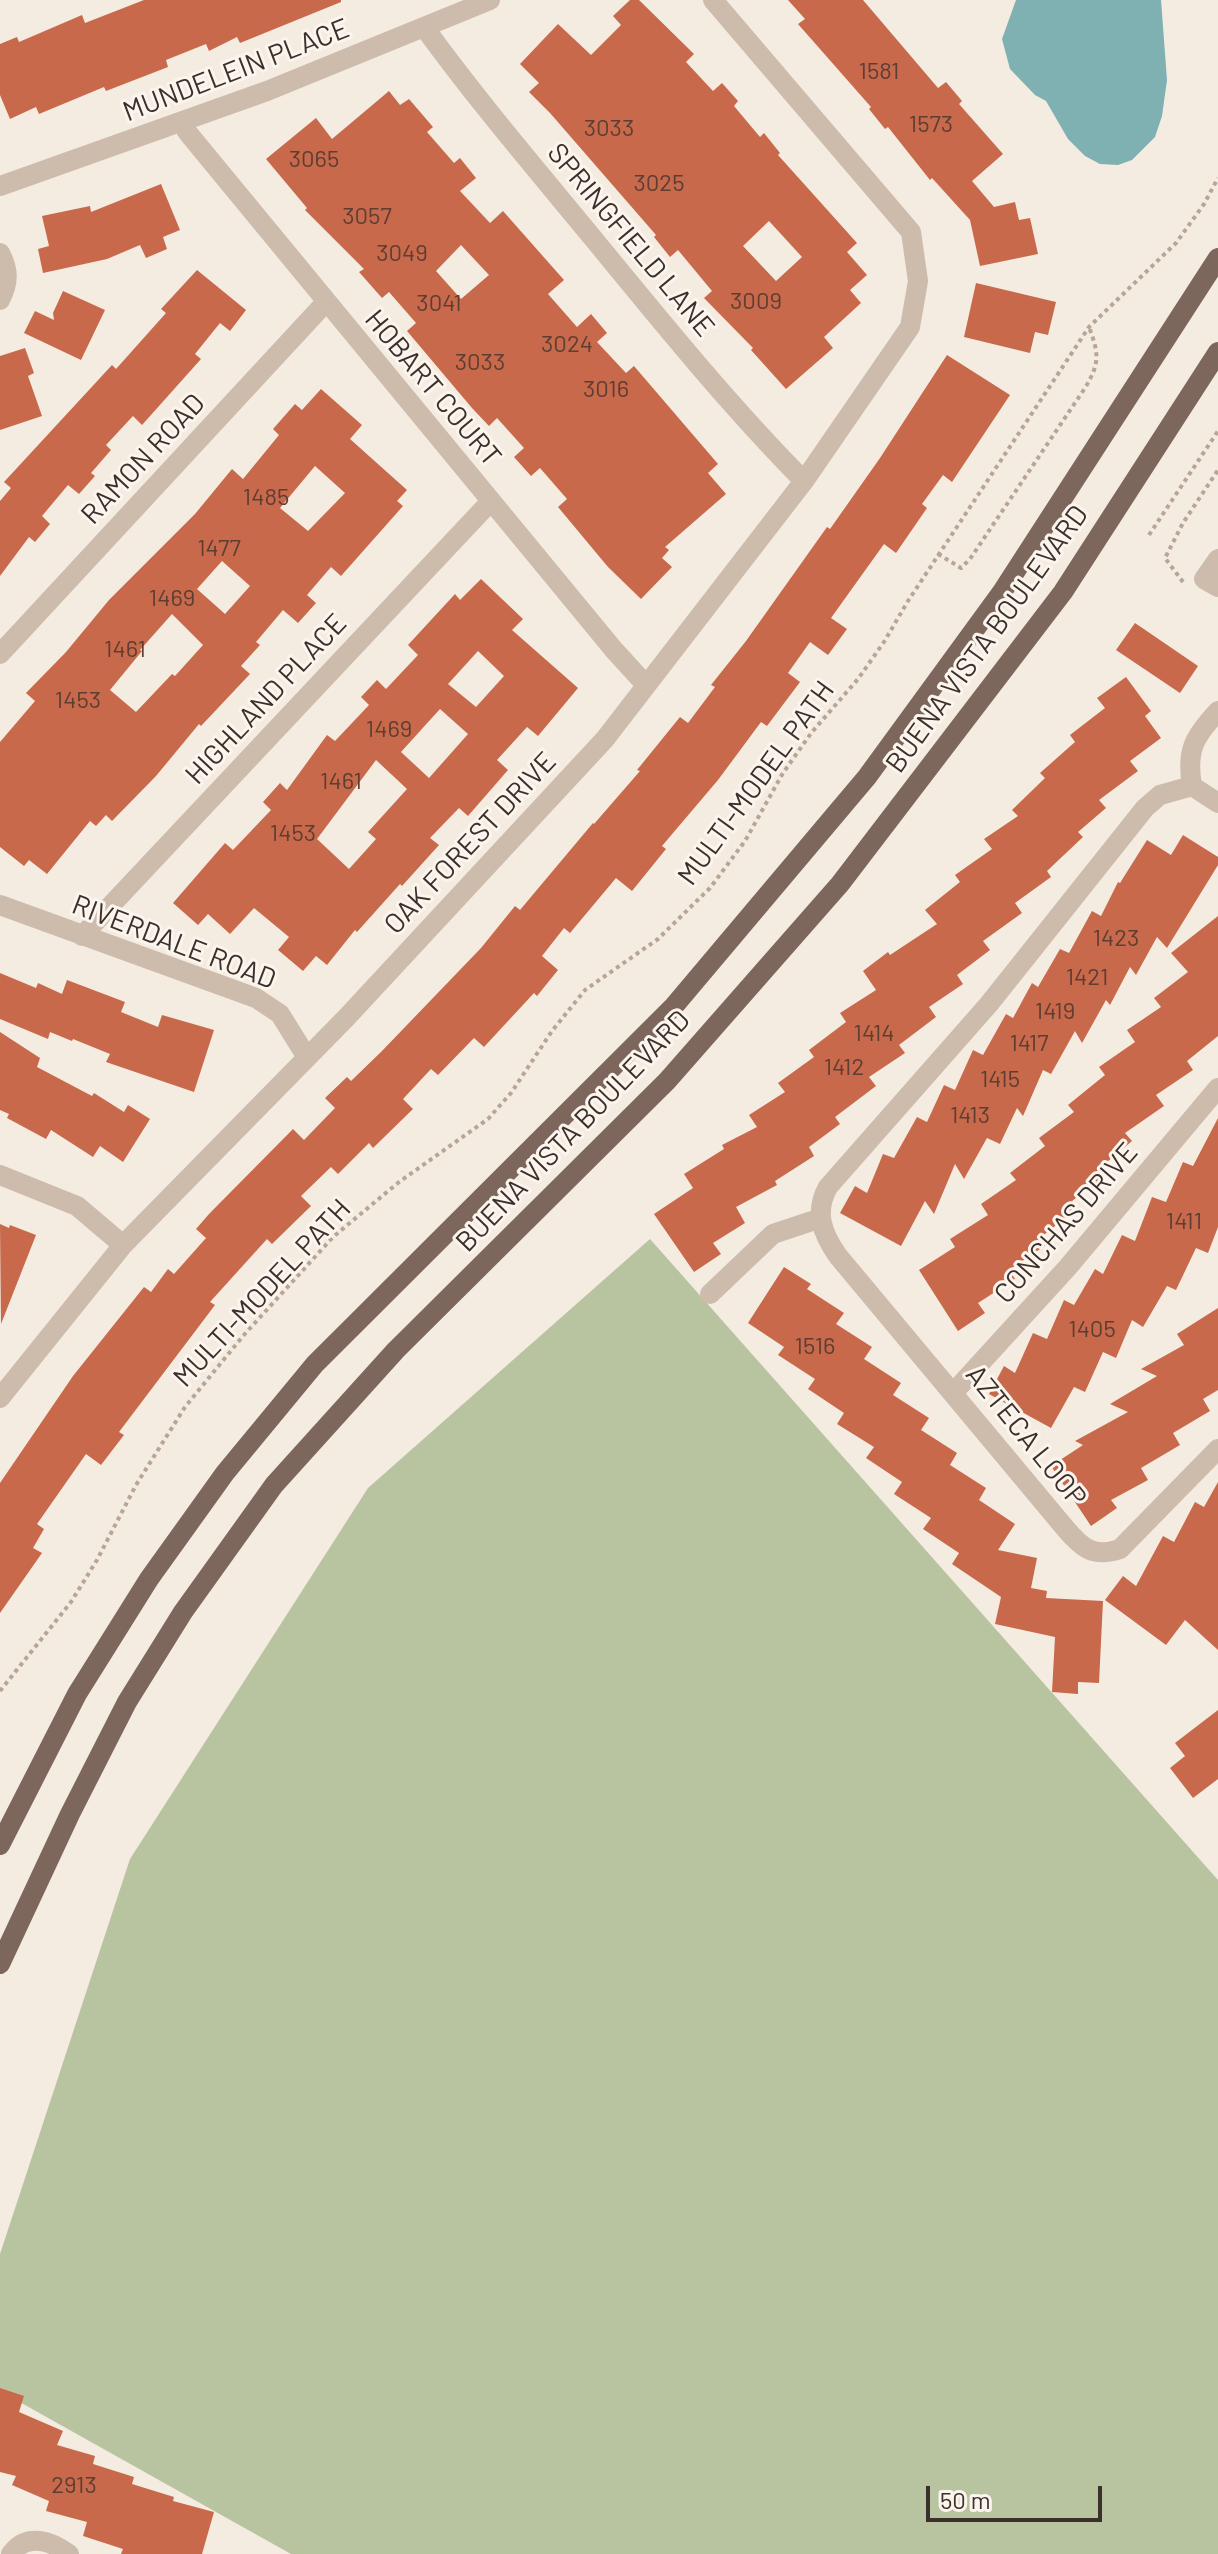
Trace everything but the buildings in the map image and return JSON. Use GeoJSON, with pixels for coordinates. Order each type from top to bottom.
{"type":"FeatureCollection","features":[{"type":"Feature","properties":{"kind":"main road","name":"BUENA VISTA BOULEVARD"},"geometry":{"type":"LineString","coordinates":[[0,1845],[77,1694],[149,1579],[225,1473],[315,1364],[674,1006],[867,777],[1002,592],[1217,263]]}},
{"type":"Feature","properties":{"kind":"main road","name":"BUENA VISTA BOULEVARD"},"geometry":{"type":"LineString","coordinates":[[0,1964],[70,1814],[127,1702],[183,1612],[274,1485],[396,1350],[667,1081],[840,884],[1063,592],[1218,352]]}},
{"type":"Feature","properties":{"kind":"street","name":"MUNDELEIN PLACE"},"geometry":{"type":"LineString","coordinates":[[0,186],[267,91],[490,0]]}},
{"type":"Feature","properties":{"kind":"street","name":"OAK FOREST DRIVE"},"geometry":{"type":"LineString","coordinates":[[0,1398],[123,1245],[346,1018],[605,739],[804,481],[910,327],[918,281],[911,232],[713,0]]}},
{"type":"Feature","properties":{"kind":"street","name":"SPRINGFIELD LANE"},"geometry":{"type":"LineString","coordinates":[[424,27],[459,75],[648,306],[747,423],[804,481]]}},
{"type":"Feature","properties":{"kind":"street","name":"HOBART COURT"},"geometry":{"type":"LineString","coordinates":[[181,122],[326,302],[646,685]]}},
{"type":"Feature","properties":{"kind":"street"},"geometry":{"type":"LineString","coordinates":[[0,253],[8,277],[0,300]]}},
{"type":"Feature","properties":{"kind":"street","name":"RAMON ROAD"},"geometry":{"type":"LineString","coordinates":[[0,654],[326,302]]}},
{"type":"Feature","properties":{"kind":"street","name":"HIGHLAND PLACE"},"geometry":{"type":"LineString","coordinates":[[82,936],[491,501]]}},
{"type":"Feature","properties":{"kind":"street"},"geometry":{"type":"LineString","coordinates":[[1218,559],[1204,579],[1218,587]]}},
{"type":"Feature","properties":{"kind":"street"},"geometry":{"type":"LineString","coordinates":[[1192,786],[1188,763],[1194,741],[1218,711]]}},
{"type":"Feature","properties":{"kind":"street"},"geometry":{"type":"LineString","coordinates":[[710,1294],[773,1234],[821,1218],[821,1199],[828,1187],[989,1004],[1145,808],[1160,795],[1192,786],[1218,803]]}},
{"type":"Feature","properties":{"kind":"street","name":"RIVERDALE ROAD"},"geometry":{"type":"LineString","coordinates":[[0,905],[256,998],[280,1014],[306,1056]]}},
{"type":"Feature","properties":{"kind":"street","name":"CONCHAS DRIVE"},"geometry":{"type":"LineString","coordinates":[[954,1392],[1068,1267],[1218,1088]]}},
{"type":"Feature","properties":{"kind":"street"},"geometry":{"type":"LineString","coordinates":[[0,1175],[77,1206],[123,1245]]}},
{"type":"Feature","properties":{"kind":"street","name":"AZTECA LOOP"},"geometry":{"type":"LineString","coordinates":[[821,1218],[828,1241],[838,1256],[1077,1542],[1091,1551],[1106,1553],[1120,1549],[1218,1449]]}},
{"type":"Feature","properties":{"kind":"street"},"geometry":{"type":"LineString","coordinates":[[11,2554],[15,2548],[43,2539],[69,2554]]}},
{"type":"Feature","properties":{"kind":"path","name":"MULTI-MODEL PATH"},"geometry":{"type":"LineString","coordinates":[[0,1691],[71,1602],[136,1485],[185,1407],[243,1336],[333,1237],[399,1182],[488,1119],[511,1093],[552,1031],[585,990],[658,939],[710,888],[745,841],[783,773],[812,732],[858,679],[884,642],[938,554],[1089,327],[1176,243],[1218,178]]}},
{"type":"Feature","properties":{"kind":"path"},"geometry":{"type":"LineString","coordinates":[[938,554],[961,568],[970,559],[1085,388],[1096,370],[1098,351],[1089,327]]}},
{"type":"Feature","properties":{"kind":"path"},"geometry":{"type":"LineString","coordinates":[[1149,535],[1218,431]]}},
{"type":"Feature","properties":{"kind":"path"},"geometry":{"type":"LineString","coordinates":[[1185,584],[1165,558],[1183,523],[1218,470]]}},
{"type":"Feature","properties":{"kind":"green space"},"geometry":{"type":"Polygon","coordinates":[[[650,1239],[1218,1880],[1218,2554],[291,2554],[0,2391],[0,2254],[130,1859],[368,1488],[650,1239]]]}},
{"type":"Feature","properties":{"kind":"water"},"geometry":{"type":"Polygon","coordinates":[[[1016,0],[1161,0],[1167,80],[1162,116],[1155,137],[1132,160],[1118,165],[1100,164],[1085,156],[1068,139],[1046,101],[1035,95],[1010,69],[1002,39],[1016,0]]]}}]}
